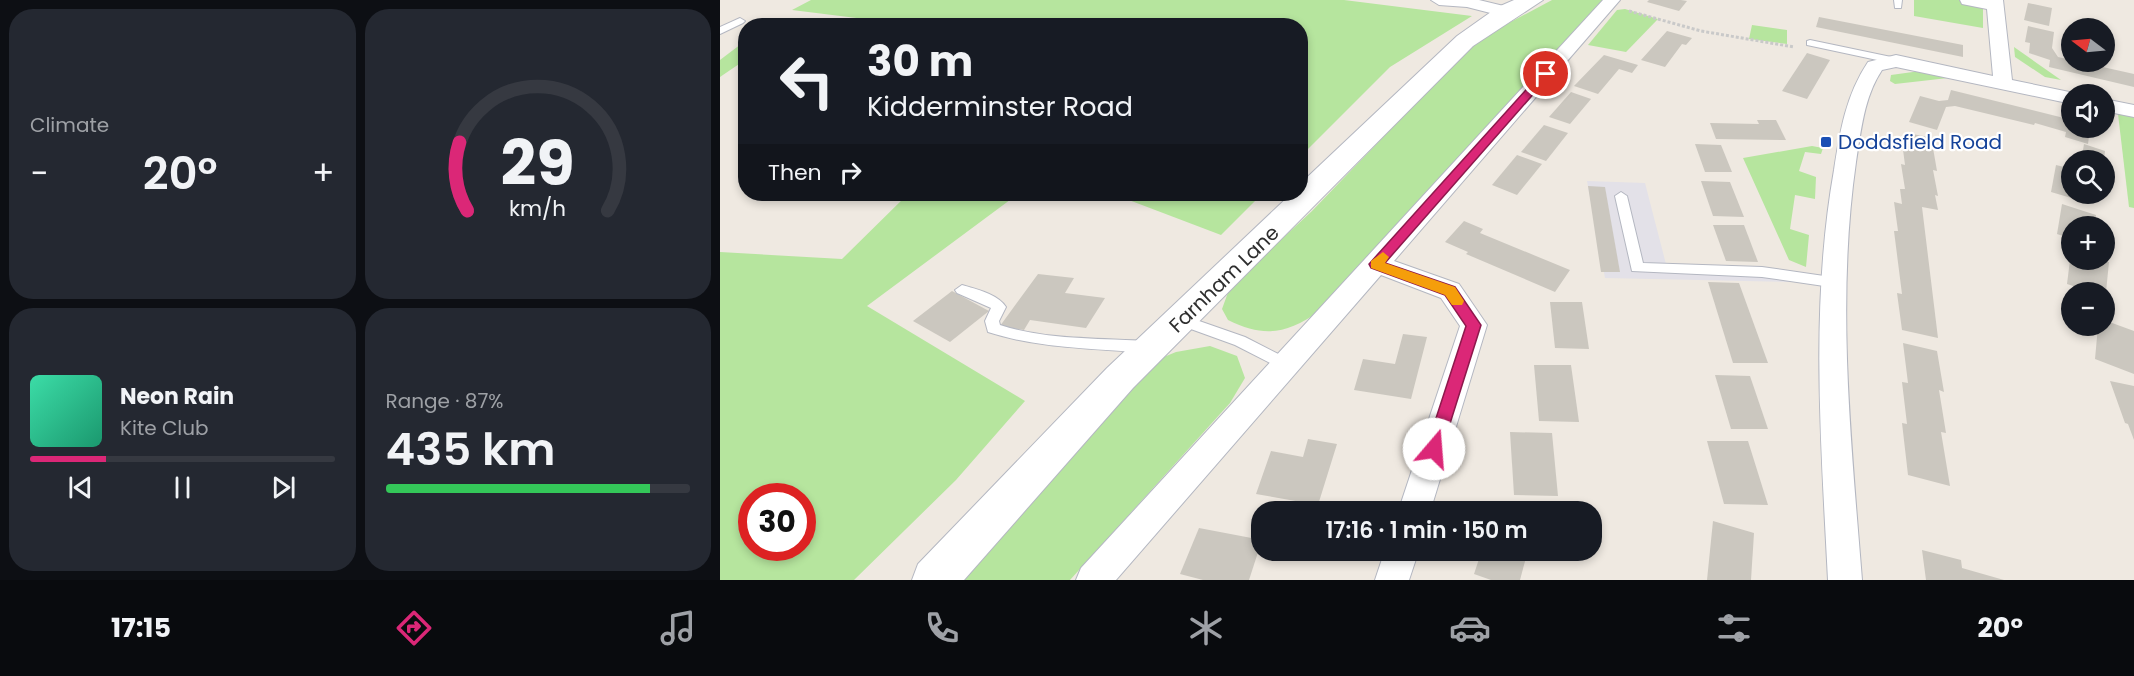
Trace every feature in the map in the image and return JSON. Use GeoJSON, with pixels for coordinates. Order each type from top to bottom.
{"type":"FeatureCollection","features":[{"type":"Feature","properties":{"kind":"street"},"geometry":{"type":"LineString","coordinates":[[1438,0],[1519,6]]}},
{"type":"Feature","properties":{"kind":"street"},"geometry":{"type":"LineString","coordinates":[[1968,0],[1996,3],[2003,83]]}},
{"type":"Feature","properties":{"kind":"street"},"geometry":{"type":"LineString","coordinates":[[1093,580],[1610,3]]}},
{"type":"Feature","properties":{"kind":"street","name":"Farnham Lane"},"geometry":{"type":"LineString","coordinates":[[1308,196],[1465,41],[1519,6]]}},
{"type":"Feature","properties":{"kind":"street"},"geometry":{"type":"LineString","coordinates":[[1845,580],[1832,386],[1831,282],[1839,195],[1855,111],[1866,77],[1875,66],[1896,61],[2061,96]]}},
{"type":"Feature","properties":{"kind":"street"},"geometry":{"type":"LineString","coordinates":[[2115,107],[2134,111]]}},
{"type":"Feature","properties":{"kind":"street","name":"Farnham Lane"},"geometry":{"type":"LineString","coordinates":[[934,580],[1120,378],[1303,201]]}},
{"type":"Feature","properties":{"kind":"street"},"geometry":{"type":"LineString","coordinates":[[1376,264],[1450,291],[1474,325],[1418,501]]}},
{"type":"Feature","properties":{"kind":"street"},"geometry":{"type":"LineString","coordinates":[[1392,580],[1398,561]]}},
{"type":"Feature","properties":{"kind":"lane"},"geometry":{"type":"LineString","coordinates":[[720,31],[738,22]]}},
{"type":"Feature","properties":{"kind":"lane"},"geometry":{"type":"LineString","coordinates":[[1809,43],[1896,61]]}},
{"type":"Feature","properties":{"kind":"lane"},"geometry":{"type":"LineString","coordinates":[[1621,196],[1637,268],[1762,272],[1831,282]]}},
{"type":"Feature","properties":{"kind":"lane"},"geometry":{"type":"LineString","coordinates":[[962,290],[993,302],[999,307],[992,321],[993,328],[1005,332],[1072,342],[1153,347]]}},
{"type":"Feature","properties":{"kind":"lane"},"geometry":{"type":"LineString","coordinates":[[1182,320],[1240,341],[1285,364]]}},
{"type":"Feature","properties":{"kind":"path"},"geometry":{"type":"LineString","coordinates":[[1610,3],[1701,31],[1798,48],[1809,43]]}},
{"type":"Feature","properties":{"kind":"shaded area"},"geometry":{"type":"Polygon","coordinates":[[[1587,181],[1645,183],[1667,268],[1794,271],[1792,282],[1605,278],[1587,181]]]}},
{"type":"Feature","properties":{"kind":"green space"},"geometry":{"type":"Polygon","coordinates":[[[811,0],[1344,0],[1472,16],[1390,67],[1308,149],[1308,18],[856,18],[792,10],[811,0]]]}},
{"type":"Feature","properties":{"kind":"green space"},"geometry":{"type":"Polygon","coordinates":[[[1552,0],[1605,0],[1320,311],[1296,325],[1275,331],[1253,329],[1228,320],[1222,309],[1230,287],[1312,211],[1470,47],[1488,34],[1552,0]]]}},
{"type":"Feature","properties":{"kind":"green space"},"geometry":{"type":"Polygon","coordinates":[[[1914,0],[1959,0],[1983,5],[1983,28],[1914,16],[1914,0]]]}},
{"type":"Feature","properties":{"kind":"green space"},"geometry":{"type":"Polygon","coordinates":[[[1625,9],[1658,19],[1626,52],[1588,45],[1617,10],[1625,9]]]}},
{"type":"Feature","properties":{"kind":"green space"},"geometry":{"type":"Polygon","coordinates":[[[1752,25],[1787,30],[1787,44],[1749,39],[1752,25]]]}},
{"type":"Feature","properties":{"kind":"green space"},"geometry":{"type":"Polygon","coordinates":[[[738,46],[738,65],[720,77],[720,60],[738,46]]]}},
{"type":"Feature","properties":{"kind":"green space"},"geometry":{"type":"Polygon","coordinates":[[[2014,47],[2061,80],[2045,77],[2015,57],[2014,47]]]}},
{"type":"Feature","properties":{"kind":"green space"},"geometry":{"type":"Polygon","coordinates":[[[1920,71],[1948,78],[1895,84],[1890,81],[1891,75],[1920,71]]]}},
{"type":"Feature","properties":{"kind":"green space"},"geometry":{"type":"Polygon","coordinates":[[[2122,112],[2134,115],[2134,208],[2129,207],[2118,114],[2122,112]]]}},
{"type":"Feature","properties":{"kind":"green space"},"geometry":{"type":"Polygon","coordinates":[[[1812,146],[1823,148],[1821,154],[1805,152],[1799,171],[1816,177],[1815,199],[1795,195],[1790,229],[1809,235],[1806,267],[1789,260],[1743,158],[1812,146]]]}},
{"type":"Feature","properties":{"kind":"green space"},"geometry":{"type":"Polygon","coordinates":[[[901,201],[1009,201],[867,306],[1025,401],[956,480],[854,580],[720,580],[720,252],[842,259],[901,201]]]}},
{"type":"Feature","properties":{"kind":"green space"},"geometry":{"type":"Polygon","coordinates":[[[1131,201],[1255,201],[1221,235],[1131,201]]]}},
{"type":"Feature","properties":{"kind":"green space"},"geometry":{"type":"Polygon","coordinates":[[[1210,346],[1237,356],[1245,378],[1230,403],[1070,580],[955,580],[1142,366],[1176,352],[1210,346]]]}},
{"type":"Feature","properties":{"kind":"building"},"geometry":{"type":"Polygon","coordinates":[[[1649,0],[1687,1],[1679,11],[1647,2],[1649,0]]]}},
{"type":"Feature","properties":{"kind":"building"},"geometry":{"type":"Polygon","coordinates":[[[2028,3],[2052,8],[2049,26],[2024,20],[2028,3]]]}},
{"type":"Feature","properties":{"kind":"building"},"geometry":{"type":"Polygon","coordinates":[[[1819,17],[1963,45],[1963,57],[1816,27],[1819,17]]]}},
{"type":"Feature","properties":{"kind":"building"},"geometry":{"type":"Polygon","coordinates":[[[2028,26],[2054,32],[2052,48],[2061,58],[2061,70],[2049,67],[2050,60],[2029,53],[2030,43],[2025,42],[2028,26]]]}},
{"type":"Feature","properties":{"kind":"building"},"geometry":{"type":"Polygon","coordinates":[[[1667,31],[1692,38],[1686,45],[1682,44],[1665,67],[1641,60],[1667,31]]]}},
{"type":"Feature","properties":{"kind":"building"},"geometry":{"type":"Polygon","coordinates":[[[1807,53],[1830,60],[1807,99],[1782,91],[1807,53]]]}},
{"type":"Feature","properties":{"kind":"building"},"geometry":{"type":"Polygon","coordinates":[[[1604,55],[1638,65],[1632,73],[1619,69],[1598,94],[1574,86],[1604,55]]]}},
{"type":"Feature","properties":{"kind":"building"},"geometry":{"type":"Polygon","coordinates":[[[2115,70],[2134,74],[2134,87],[2070,72],[2115,72],[2115,70]]]}},
{"type":"Feature","properties":{"kind":"building"},"geometry":{"type":"Polygon","coordinates":[[[1951,90],[2061,117],[2061,131],[1955,106],[1946,107],[1937,130],[1909,122],[1920,96],[1939,101],[1948,100],[1951,90]]]}},
{"type":"Feature","properties":{"kind":"building"},"geometry":{"type":"Polygon","coordinates":[[[1571,92],[1591,99],[1570,124],[1549,117],[1571,92]]]}},
{"type":"Feature","properties":{"kind":"building"},"geometry":{"type":"Polygon","coordinates":[[[1757,120],[1776,120],[1786,140],[1716,139],[1710,123],[1759,124],[1757,120]]]}},
{"type":"Feature","properties":{"kind":"building"},"geometry":{"type":"Polygon","coordinates":[[[1544,125],[1568,133],[1546,161],[1521,152],[1544,125]]]}},
{"type":"Feature","properties":{"kind":"building"},"geometry":{"type":"Polygon","coordinates":[[[1907,133],[1934,138],[1936,148],[1933,148],[1937,171],[1933,170],[1938,210],[1922,207],[1938,338],[1902,330],[1897,293],[1902,294],[1894,231],[1898,231],[1894,202],[1902,204],[1900,189],[1905,189],[1901,164],[1905,165],[1902,142],[1909,144],[1907,133]]]}},
{"type":"Feature","properties":{"kind":"building"},"geometry":{"type":"Polygon","coordinates":[[[2068,138],[2089,138],[2088,144],[2068,138]]]}},
{"type":"Feature","properties":{"kind":"building"},"geometry":{"type":"Polygon","coordinates":[[[1695,144],[1721,145],[1732,172],[1705,172],[1695,144]]]}},
{"type":"Feature","properties":{"kind":"building"},"geometry":{"type":"Polygon","coordinates":[[[2084,144],[2102,150],[2083,150],[2084,144]]]}},
{"type":"Feature","properties":{"kind":"building"},"geometry":{"type":"Polygon","coordinates":[[[1517,155],[1542,164],[1517,195],[1492,185],[1517,155]]]}},
{"type":"Feature","properties":{"kind":"building"},"geometry":{"type":"Polygon","coordinates":[[[2056,165],[2061,166],[2061,195],[2051,192],[2056,165]]]}},
{"type":"Feature","properties":{"kind":"building"},"geometry":{"type":"Polygon","coordinates":[[[1701,181],[1730,182],[1744,217],[1713,216],[1701,181]]]}},
{"type":"Feature","properties":{"kind":"building"},"geometry":{"type":"Polygon","coordinates":[[[1588,186],[1605,187],[1620,272],[1601,272],[1588,186]]]}},
{"type":"Feature","properties":{"kind":"building"},"geometry":{"type":"Polygon","coordinates":[[[2062,204],[2096,215],[2061,216],[2061,235],[2057,234],[2062,204]]]}},
{"type":"Feature","properties":{"kind":"building"},"geometry":{"type":"Polygon","coordinates":[[[1464,221],[1483,229],[1480,233],[1570,270],[1555,292],[1466,254],[1468,252],[1445,242],[1464,221]]]}},
{"type":"Feature","properties":{"kind":"building"},"geometry":{"type":"Polygon","coordinates":[[[1713,225],[1744,225],[1758,262],[1726,261],[1713,225]]]}},
{"type":"Feature","properties":{"kind":"building"},"geometry":{"type":"Polygon","coordinates":[[[2069,270],[2108,270],[2107,282],[2067,282],[2069,270]]]}},
{"type":"Feature","properties":{"kind":"building"},"geometry":{"type":"Polygon","coordinates":[[[1038,274],[1074,278],[1065,293],[1105,298],[1086,328],[1030,320],[1024,330],[1000,326],[1038,274]]]}},
{"type":"Feature","properties":{"kind":"building"},"geometry":{"type":"Polygon","coordinates":[[[1708,282],[1739,283],[1768,363],[1733,363],[1708,282]]]}},
{"type":"Feature","properties":{"kind":"building"},"geometry":{"type":"Polygon","coordinates":[[[952,291],[989,311],[950,342],[913,321],[952,291]]]}},
{"type":"Feature","properties":{"kind":"building"},"geometry":{"type":"Polygon","coordinates":[[[1550,302],[1582,302],[1589,349],[1555,348],[1550,302]]]}},
{"type":"Feature","properties":{"kind":"building"},"geometry":{"type":"Polygon","coordinates":[[[2115,324],[2134,331],[2134,374],[2095,359],[2097,336],[2115,336],[2115,324]]]}},
{"type":"Feature","properties":{"kind":"building"},"geometry":{"type":"Polygon","coordinates":[[[1403,334],[1427,337],[1411,399],[1354,390],[1363,359],[1395,364],[1403,334]]]}},
{"type":"Feature","properties":{"kind":"building"},"geometry":{"type":"Polygon","coordinates":[[[1903,343],[1937,351],[1944,392],[1939,390],[1946,433],[1941,432],[1950,486],[1908,475],[1902,423],[1907,424],[1902,382],[1908,383],[1903,343]]]}},
{"type":"Feature","properties":{"kind":"building"},"geometry":{"type":"Polygon","coordinates":[[[1534,365],[1571,365],[1579,422],[1539,421],[1534,365]]]}},
{"type":"Feature","properties":{"kind":"building"},"geometry":{"type":"Polygon","coordinates":[[[1715,375],[1750,376],[1768,429],[1731,429],[1715,375]]]}},
{"type":"Feature","properties":{"kind":"building"},"geometry":{"type":"Polygon","coordinates":[[[2110,381],[2134,386],[2134,440],[2128,424],[2125,423],[2110,381]]]}},
{"type":"Feature","properties":{"kind":"building"},"geometry":{"type":"Polygon","coordinates":[[[1510,432],[1552,433],[1558,496],[1514,495],[1510,432]]]}},
{"type":"Feature","properties":{"kind":"building"},"geometry":{"type":"Polygon","coordinates":[[[1308,439],[1337,444],[1319,501],[1295,501],[1256,494],[1271,451],[1303,457],[1308,439]]]}},
{"type":"Feature","properties":{"kind":"building"},"geometry":{"type":"Polygon","coordinates":[[[1707,441],[1748,441],[1768,505],[1724,504],[1707,441]]]}},
{"type":"Feature","properties":{"kind":"building"},"geometry":{"type":"Polygon","coordinates":[[[1713,521],[1754,533],[1751,580],[1707,580],[1713,521]]]}},
{"type":"Feature","properties":{"kind":"building"},"geometry":{"type":"Polygon","coordinates":[[[1199,528],[1251,538],[1251,561],[1255,561],[1249,580],[1203,580],[1180,574],[1199,528]]]}},
{"type":"Feature","properties":{"kind":"building"},"geometry":{"type":"Polygon","coordinates":[[[1922,550],[1961,560],[1962,568],[2004,580],[1926,580],[1922,550]]]}},
{"type":"Feature","properties":{"kind":"building"},"geometry":{"type":"Polygon","coordinates":[[[1478,561],[1525,561],[1520,580],[1491,580],[1474,574],[1478,561]]]}},
{"type":"Feature","properties":{"kind":"slow traffic"},"geometry":{"type":"LineString","coordinates":[[1383,257],[1376,264],[1450,291],[1457,301]]}},
{"type":"Feature","properties":{"kind":"place","name":"Doddsfield Road"},"geometry":{"type":"Point","coordinates":[1826,142]}},
{"type":"Feature","properties":{"kind":"route"},"geometry":{"type":"LineString","coordinates":[[1434,449],[1474,325],[1450,291],[1376,264],[1546,74]]}}]}
